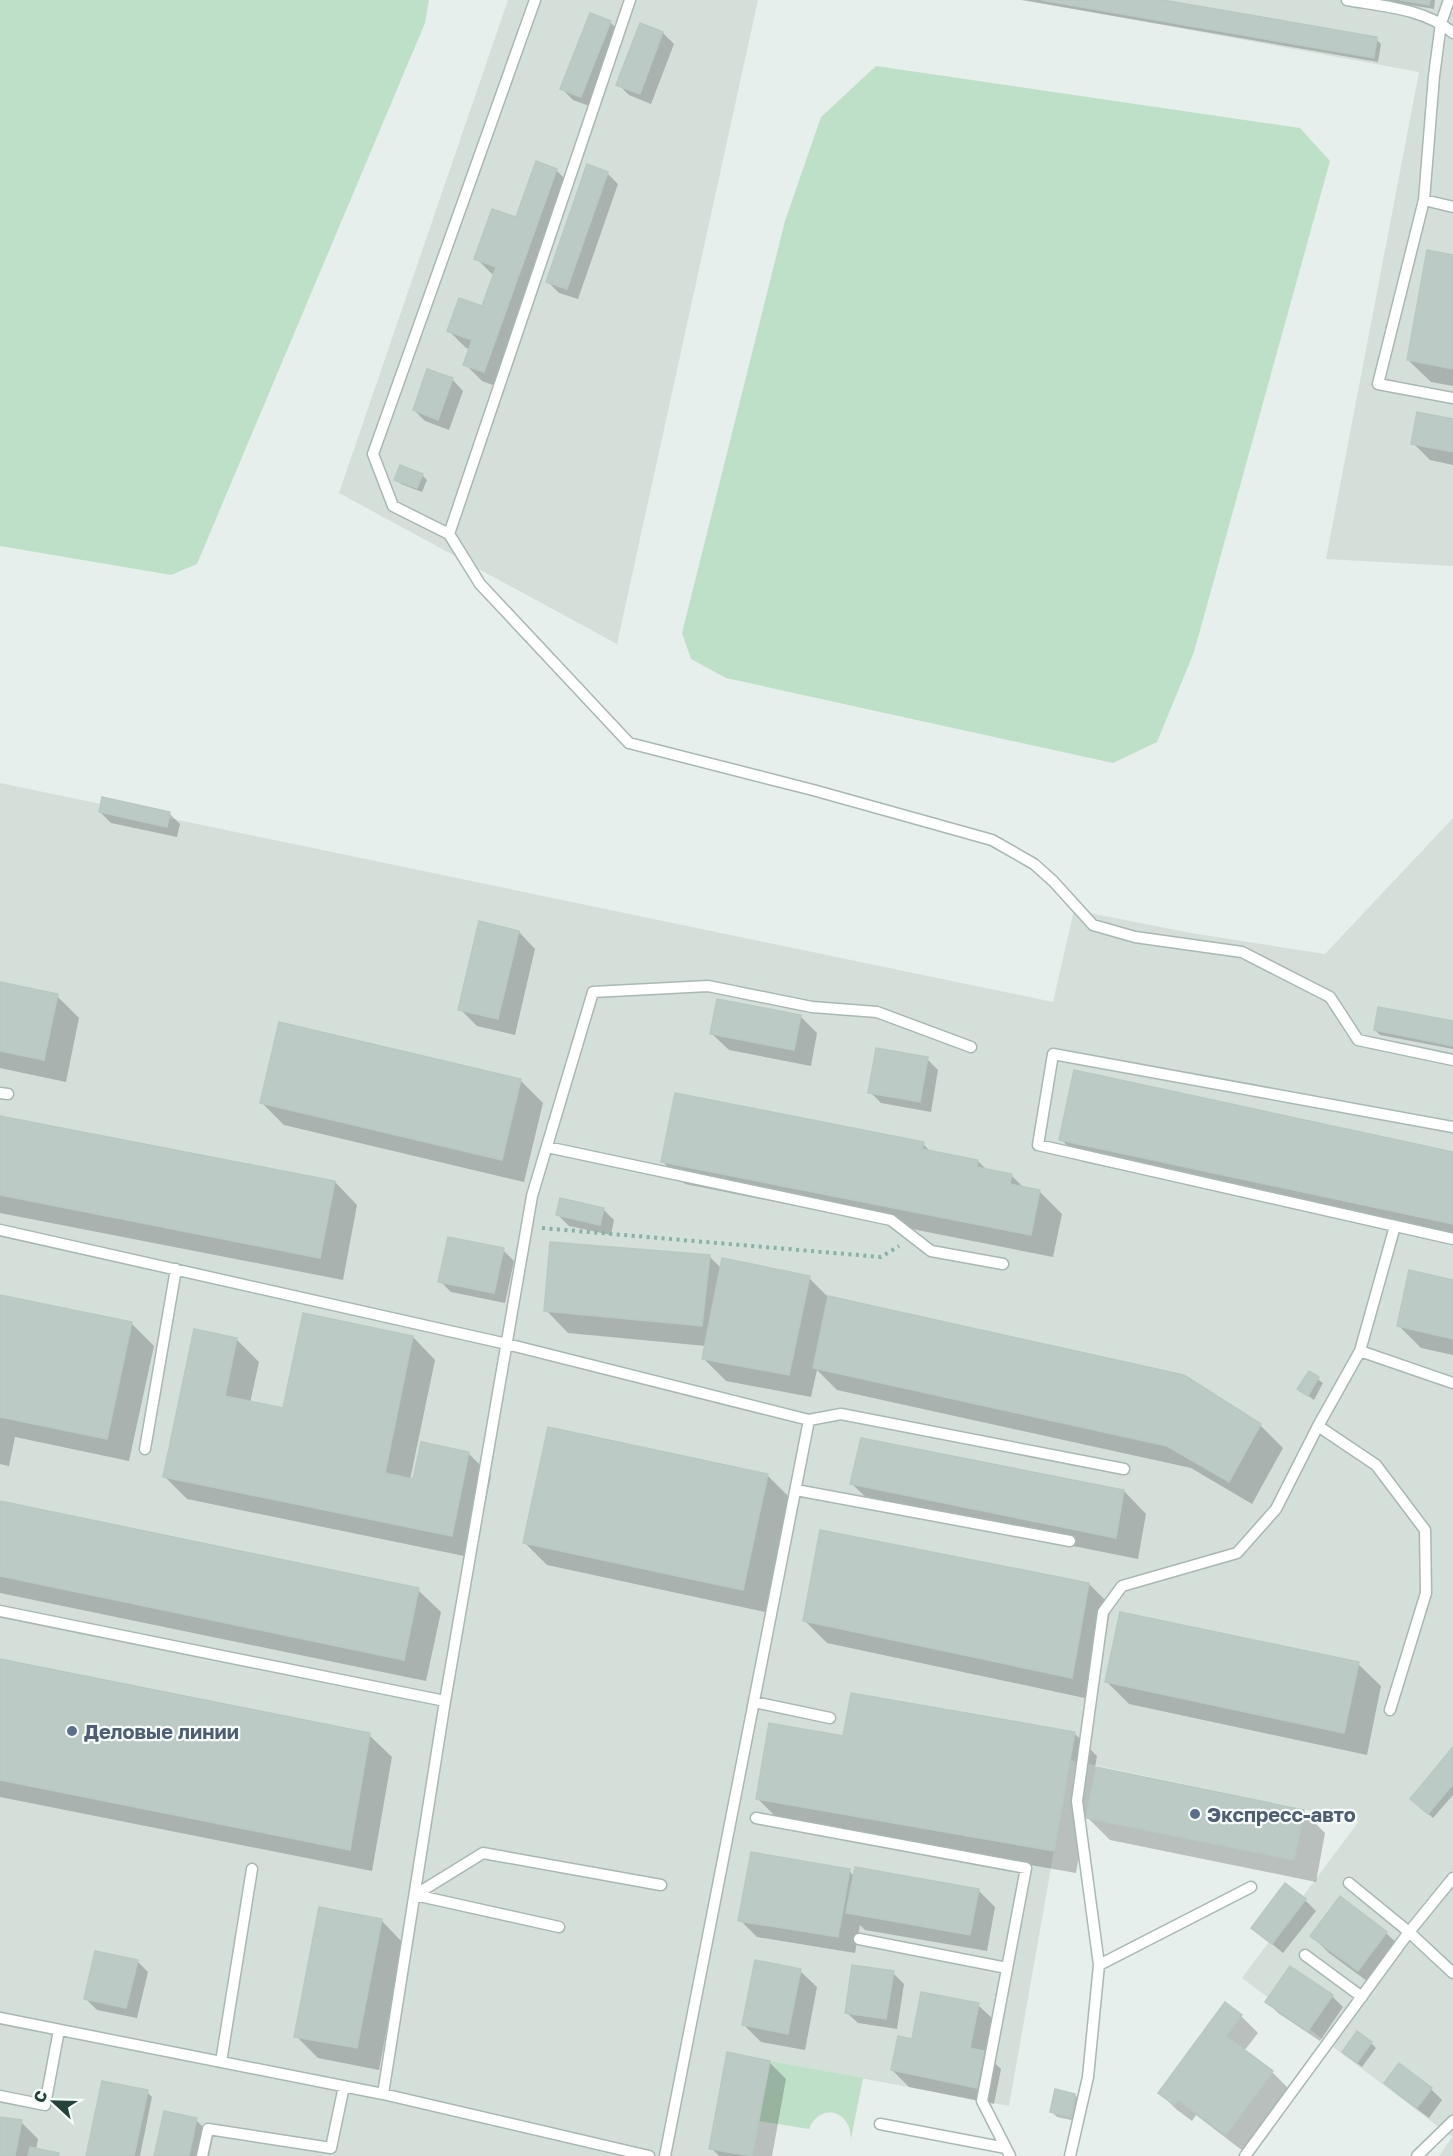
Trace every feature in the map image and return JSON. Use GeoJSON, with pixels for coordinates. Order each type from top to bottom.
{"type":"FeatureCollection","features":[{"type":"Feature","properties":{"kind":"lane"},"geometry":{"type":"LineString","coordinates":[[535,0],[374,454],[393,506],[449,534],[480,584],[629,743],[813,790],[992,840],[1034,864],[1053,881],[1093,925],[1135,938],[1242,952],[1330,997],[1358,1040],[1453,1060]]}},
{"type":"Feature","properties":{"kind":"lane"},"geometry":{"type":"LineString","coordinates":[[449,534],[630,0]]}},
{"type":"Feature","properties":{"kind":"lane"},"geometry":{"type":"LineString","coordinates":[[1347,0],[1401,10],[1442,23],[1453,33]]}},
{"type":"Feature","properties":{"kind":"lane"},"geometry":{"type":"LineString","coordinates":[[1449,0],[1442,23],[1434,75],[1424,200],[1378,384],[1453,398]]}},
{"type":"Feature","properties":{"kind":"lane"},"geometry":{"type":"LineString","coordinates":[[1424,200],[1453,207]]}},
{"type":"Feature","properties":{"kind":"lane"},"geometry":{"type":"LineString","coordinates":[[383,2094],[445,1701],[532,1197],[593,992],[708,986],[812,1007],[877,1012],[971,1047]]}},
{"type":"Feature","properties":{"kind":"lane"},"geometry":{"type":"LineString","coordinates":[[1453,1127],[1053,1054],[1038,1145],[1453,1239]]}},
{"type":"Feature","properties":{"kind":"lane"},"geometry":{"type":"LineString","coordinates":[[547,1147],[891,1220],[931,1251],[1003,1264]]}},
{"type":"Feature","properties":{"kind":"lane"},"geometry":{"type":"LineString","coordinates":[[1070,2156],[1088,2077],[1099,1965],[1077,1801],[1103,1612],[1122,1586],[1237,1553],[1276,1509],[1318,1426],[1360,1351],[1395,1226]]}},
{"type":"Feature","properties":{"kind":"lane"},"geometry":{"type":"LineString","coordinates":[[0,1230],[507,1344],[809,1420],[841,1414],[1124,1469]]}},
{"type":"Feature","properties":{"kind":"lane"},"geometry":{"type":"LineString","coordinates":[[145,1449],[176,1269]]}},
{"type":"Feature","properties":{"kind":"lane"},"geometry":{"type":"LineString","coordinates":[[1360,1351],[1453,1383]]}},
{"type":"Feature","properties":{"kind":"lane"},"geometry":{"type":"LineString","coordinates":[[665,2156],[809,1420]]}},
{"type":"Feature","properties":{"kind":"lane"},"geometry":{"type":"LineString","coordinates":[[1318,1426],[1376,1465],[1425,1530],[1426,1593],[1390,1710]]}},
{"type":"Feature","properties":{"kind":"lane"},"geometry":{"type":"LineString","coordinates":[[795,1490],[1070,1541]]}},
{"type":"Feature","properties":{"kind":"lane"},"geometry":{"type":"LineString","coordinates":[[0,1611],[445,1701]]}},
{"type":"Feature","properties":{"kind":"lane"},"geometry":{"type":"LineString","coordinates":[[754,1702],[830,1718]]}},
{"type":"Feature","properties":{"kind":"lane"},"geometry":{"type":"LineString","coordinates":[[756,1818],[1026,1868],[982,2101],[1008,2152]]}},
{"type":"Feature","properties":{"kind":"lane"},"geometry":{"type":"LineString","coordinates":[[415,1895],[483,1853],[661,1886]]}},
{"type":"Feature","properties":{"kind":"lane"},"geometry":{"type":"LineString","coordinates":[[221,2062],[252,1869]]}},
{"type":"Feature","properties":{"kind":"lane"},"geometry":{"type":"LineString","coordinates":[[1245,2156],[1409,1932],[1453,1878]]}},
{"type":"Feature","properties":{"kind":"lane"},"geometry":{"type":"LineString","coordinates":[[1349,1883],[1409,1932],[1453,1973]]}},
{"type":"Feature","properties":{"kind":"lane"},"geometry":{"type":"LineString","coordinates":[[1099,1965],[1251,1887]]}},
{"type":"Feature","properties":{"kind":"lane"},"geometry":{"type":"LineString","coordinates":[[415,1895],[559,1927]]}},
{"type":"Feature","properties":{"kind":"lane"},"geometry":{"type":"LineString","coordinates":[[859,1939],[1007,1968]]}},
{"type":"Feature","properties":{"kind":"lane"},"geometry":{"type":"LineString","coordinates":[[1305,1954],[1362,1997]]}},
{"type":"Feature","properties":{"kind":"lane"},"geometry":{"type":"LineString","coordinates":[[0,2018],[383,2094],[649,2156]]}},
{"type":"Feature","properties":{"kind":"lane"},"geometry":{"type":"LineString","coordinates":[[0,2096],[45,2105],[59,2030]]}},
{"type":"Feature","properties":{"kind":"lane"},"geometry":{"type":"LineString","coordinates":[[202,2156],[208,2129],[331,2148],[344,2086]]}},
{"type":"Feature","properties":{"kind":"lane"},"geometry":{"type":"LineString","coordinates":[[1417,2156],[1453,2121]]}},
{"type":"Feature","properties":{"kind":"lane"},"geometry":{"type":"LineString","coordinates":[[880,2124],[1008,2152]]}},
{"type":"Feature","properties":{"kind":"path"},"geometry":{"type":"LineString","coordinates":[[527,1227],[881,1257],[912,1237]]}},
{"type":"Feature","properties":{"kind":"shaded area"},"geometry":{"type":"Polygon","coordinates":[[[508,0],[758,0],[617,644],[339,493],[508,0]]]}},
{"type":"Feature","properties":{"kind":"shaded area"},"geometry":{"type":"Polygon","coordinates":[[[1026,0],[1453,0],[1453,566],[1326,559],[1419,72],[1026,0]]]}},
{"type":"Feature","properties":{"kind":"shaded area"},"geometry":{"type":"Polygon","coordinates":[[[0,783],[1053,1002],[1074,910],[1191,933],[1325,954],[1453,818],[1453,2156],[1439,2156],[1452,2137],[1242,1978],[1359,1821],[1070,1760],[1009,2106],[770,2061],[752,2156],[0,2156],[0,783]]]}},
{"type":"Feature","properties":{"kind":"green space"},"geometry":{"type":"Polygon","coordinates":[[[0,0],[429,0],[425,23],[197,564],[171,575],[0,546],[0,0]]]}},
{"type":"Feature","properties":{"kind":"green space"},"geometry":{"type":"Polygon","coordinates":[[[876,66],[1300,128],[1330,161],[1194,652],[1157,742],[1113,763],[726,678],[691,659],[682,633],[785,221],[821,117],[876,66]]]}},
{"type":"Feature","properties":{"kind":"green space"},"geometry":{"type":"Polygon","coordinates":[[[770,2061],[863,2078],[851,2139],[846,2121],[834,2113],[820,2115],[809,2129],[759,2121],[770,2061]]]}},
{"type":"Feature","properties":{"kind":"building"},"geometry":{"type":"Polygon","coordinates":[[[1041,0],[1163,0],[1377,37],[1374,58],[1041,0]]]}},
{"type":"Feature","properties":{"kind":"building"},"geometry":{"type":"Polygon","coordinates":[[[1400,0],[1430,0],[1429,5],[1400,0]]]}},
{"type":"Feature","properties":{"kind":"building"},"geometry":{"type":"Polygon","coordinates":[[[590,13],[611,21],[581,97],[560,89],[590,13]]]}},
{"type":"Feature","properties":{"kind":"building"},"geometry":{"type":"Polygon","coordinates":[[[640,23],[663,32],[640,94],[616,85],[640,23]]]}},
{"type":"Feature","properties":{"kind":"building"},"geometry":{"type":"Polygon","coordinates":[[[536,161],[557,169],[484,372],[463,365],[472,340],[447,331],[459,298],[482,306],[496,267],[474,259],[492,209],[516,217],[536,161]]]}},
{"type":"Feature","properties":{"kind":"building"},"geometry":{"type":"Polygon","coordinates":[[[587,164],[608,172],[567,289],[546,282],[587,164]]]}},
{"type":"Feature","properties":{"kind":"building"},"geometry":{"type":"Polygon","coordinates":[[[1427,250],[1453,255],[1453,369],[1407,360],[1427,250]]]}},
{"type":"Feature","properties":{"kind":"building"},"geometry":{"type":"Polygon","coordinates":[[[427,369],[453,378],[438,420],[413,410],[427,369]]]}},
{"type":"Feature","properties":{"kind":"building"},"geometry":{"type":"Polygon","coordinates":[[[1417,412],[1453,419],[1453,452],[1411,444],[1417,412]]]}},
{"type":"Feature","properties":{"kind":"building"},"geometry":{"type":"Polygon","coordinates":[[[400,465],[423,474],[417,488],[394,480],[400,465]]]}},
{"type":"Feature","properties":{"kind":"building"},"geometry":{"type":"Polygon","coordinates":[[[102,797],[170,812],[167,827],[99,812],[102,797]]]}},
{"type":"Feature","properties":{"kind":"building"},"geometry":{"type":"Polygon","coordinates":[[[479,921],[519,931],[498,1019],[458,1010],[479,921]]]}},
{"type":"Feature","properties":{"kind":"building"},"geometry":{"type":"Polygon","coordinates":[[[0,982],[58,994],[44,1060],[0,1051],[0,982]]]}},
{"type":"Feature","properties":{"kind":"building"},"geometry":{"type":"Polygon","coordinates":[[[717,999],[801,1015],[794,1050],[710,1034],[717,999]]]}},
{"type":"Feature","properties":{"kind":"building"},"geometry":{"type":"Polygon","coordinates":[[[1378,1007],[1453,1021],[1453,1046],[1374,1030],[1378,1007]]]}},
{"type":"Feature","properties":{"kind":"building"},"geometry":{"type":"Polygon","coordinates":[[[279,1022],[521,1079],[502,1160],[260,1103],[279,1022]]]}},
{"type":"Feature","properties":{"kind":"building"},"geometry":{"type":"Polygon","coordinates":[[[876,1048],[928,1057],[920,1102],[868,1093],[876,1048]]]}},
{"type":"Feature","properties":{"kind":"building"},"geometry":{"type":"Polygon","coordinates":[[[1074,1070],[1453,1152],[1453,1224],[1059,1140],[1074,1070]]]}},
{"type":"Feature","properties":{"kind":"building"},"geometry":{"type":"Polygon","coordinates":[[[675,1093],[924,1142],[922,1149],[978,1160],[977,1167],[1012,1174],[1010,1184],[1040,1190],[1031,1235],[661,1162],[675,1093]]]}},
{"type":"Feature","properties":{"kind":"building"},"geometry":{"type":"Polygon","coordinates":[[[0,1116],[335,1181],[320,1258],[0,1195],[0,1116]]]}},
{"type":"Feature","properties":{"kind":"building"},"geometry":{"type":"Polygon","coordinates":[[[560,1198],[604,1208],[600,1225],[556,1215],[560,1198]]]}},
{"type":"Feature","properties":{"kind":"building"},"geometry":{"type":"Polygon","coordinates":[[[448,1237],[504,1248],[494,1293],[438,1282],[448,1237]]]}},
{"type":"Feature","properties":{"kind":"building"},"geometry":{"type":"Polygon","coordinates":[[[550,1242],[710,1255],[702,1326],[544,1311],[550,1242]]]}},
{"type":"Feature","properties":{"kind":"building"},"geometry":{"type":"Polygon","coordinates":[[[722,1258],[810,1276],[789,1375],[702,1359],[722,1258]]]}},
{"type":"Feature","properties":{"kind":"building"},"geometry":{"type":"Polygon","coordinates":[[[1409,1270],[1453,1280],[1453,1339],[1397,1326],[1409,1270]]]}},
{"type":"Feature","properties":{"kind":"building"},"geometry":{"type":"Polygon","coordinates":[[[0,1295],[132,1322],[107,1439],[0,1417],[0,1295]]]}},
{"type":"Feature","properties":{"kind":"building"},"geometry":{"type":"Polygon","coordinates":[[[828,1296],[1184,1375],[1261,1424],[1229,1482],[1167,1446],[813,1368],[828,1296]]]}},
{"type":"Feature","properties":{"kind":"building"},"geometry":{"type":"Polygon","coordinates":[[[303,1313],[413,1336],[385,1473],[413,1479],[421,1442],[469,1452],[452,1536],[163,1477],[194,1329],[237,1338],[225,1396],[283,1408],[303,1313]]]}},
{"type":"Feature","properties":{"kind":"building"},"geometry":{"type":"Polygon","coordinates":[[[1309,1371],[1319,1377],[1308,1396],[1297,1389],[1309,1371]]]}},
{"type":"Feature","properties":{"kind":"building"},"geometry":{"type":"Polygon","coordinates":[[[548,1427],[768,1474],[743,1590],[523,1543],[548,1427]]]}},
{"type":"Feature","properties":{"kind":"building"},"geometry":{"type":"Polygon","coordinates":[[[861,1438],[1124,1490],[1116,1538],[850,1484],[861,1438]]]}},
{"type":"Feature","properties":{"kind":"building"},"geometry":{"type":"Polygon","coordinates":[[[0,1501],[419,1588],[404,1660],[0,1576],[0,1501]]]}},
{"type":"Feature","properties":{"kind":"building"},"geometry":{"type":"Polygon","coordinates":[[[820,1530],[1089,1583],[1072,1678],[803,1621],[820,1530]]]}},
{"type":"Feature","properties":{"kind":"building"},"geometry":{"type":"Polygon","coordinates":[[[1120,1612],[1359,1662],[1344,1733],[1105,1682],[1120,1612]]]}},
{"type":"Feature","properties":{"kind":"building"},"geometry":{"type":"Polygon","coordinates":[[[0,1659],[370,1733],[350,1850],[0,1780],[0,1659]]]}},
{"type":"Feature","properties":{"kind":"building"},"geometry":{"type":"Polygon","coordinates":[[[851,1693],[1075,1732],[1054,1851],[756,1799],[769,1723],[843,1736],[851,1693]]]}},
{"type":"Feature","properties":{"kind":"building"},"geometry":{"type":"Polygon","coordinates":[[[1453,1747],[1453,1784],[1428,1814],[1410,1799],[1453,1747]]]}},
{"type":"Feature","properties":{"kind":"building","name":"Экспресс-авто"},"geometry":{"type":"Polygon","coordinates":[[[1096,1767],[1304,1810],[1294,1860],[1086,1818],[1096,1767]]]}},
{"type":"Feature","properties":{"kind":"building"},"geometry":{"type":"Polygon","coordinates":[[[751,1852],[850,1869],[838,1937],[738,1921],[751,1852]]]}},
{"type":"Feature","properties":{"kind":"building"},"geometry":{"type":"Polygon","coordinates":[[[855,1867],[979,1889],[970,1935],[846,1913],[855,1867]]]}},
{"type":"Feature","properties":{"kind":"building"},"geometry":{"type":"Polygon","coordinates":[[[1285,1883],[1306,1899],[1272,1944],[1251,1928],[1285,1883]]]}},
{"type":"Feature","properties":{"kind":"building"},"geometry":{"type":"Polygon","coordinates":[[[1340,1896],[1387,1932],[1358,1971],[1310,1936],[1340,1896]]]}},
{"type":"Feature","properties":{"kind":"building"},"geometry":{"type":"Polygon","coordinates":[[[319,1907],[382,1919],[357,2048],[294,2037],[319,1907]]]}},
{"type":"Feature","properties":{"kind":"building"},"geometry":{"type":"Polygon","coordinates":[[[95,1951],[138,1960],[126,2008],[84,1999],[95,1951]]]}},
{"type":"Feature","properties":{"kind":"building"},"geometry":{"type":"Polygon","coordinates":[[[755,1960],[801,1969],[788,2034],[742,2025],[755,1960]]]}},
{"type":"Feature","properties":{"kind":"building"},"geometry":{"type":"Polygon","coordinates":[[[852,1965],[894,1971],[886,2019],[845,2013],[852,1965]]]}},
{"type":"Feature","properties":{"kind":"building"},"geometry":{"type":"Polygon","coordinates":[[[1290,1966],[1333,1995],[1308,2031],[1265,2002],[1290,1966]]]}},
{"type":"Feature","properties":{"kind":"building"},"geometry":{"type":"Polygon","coordinates":[[[921,1992],[979,2003],[970,2048],[984,2051],[977,2088],[891,2070],[898,2036],[912,2039],[921,1992]]]}},
{"type":"Feature","properties":{"kind":"building"},"geometry":{"type":"Polygon","coordinates":[[[1225,2002],[1242,2015],[1226,2036],[1273,2071],[1226,2135],[1178,2100],[1174,2105],[1158,2093],[1225,2002]]]}},
{"type":"Feature","properties":{"kind":"building"},"geometry":{"type":"Polygon","coordinates":[[[1357,2031],[1372,2042],[1357,2063],[1342,2052],[1357,2031]]]}},
{"type":"Feature","properties":{"kind":"building"},"geometry":{"type":"Polygon","coordinates":[[[727,2052],[770,2061],[752,2156],[709,2149],[727,2052]]]}},
{"type":"Feature","properties":{"kind":"building"},"geometry":{"type":"Polygon","coordinates":[[[1399,2063],[1432,2088],[1417,2108],[1384,2083],[1399,2063]]]}},
{"type":"Feature","properties":{"kind":"building"},"geometry":{"type":"Polygon","coordinates":[[[102,2081],[148,2090],[134,2156],[86,2156],[102,2081]]]}},
{"type":"Feature","properties":{"kind":"building"},"geometry":{"type":"Polygon","coordinates":[[[1055,2089],[1075,2094],[1071,2117],[1050,2112],[1055,2089]]]}},
{"type":"Feature","properties":{"kind":"building"},"geometry":{"type":"Polygon","coordinates":[[[164,2111],[197,2118],[189,2156],[154,2156],[164,2111]]]}},
{"type":"Feature","properties":{"kind":"building"},"geometry":{"type":"Polygon","coordinates":[[[0,2117],[22,2120],[15,2156],[0,2156],[0,2117]]]}},
{"type":"Feature","properties":{"kind":"building"},"geometry":{"type":"Polygon","coordinates":[[[30,2147],[59,2153],[58,2156],[28,2156],[30,2147]]]}},
{"type":"Feature","properties":{"kind":"place","name":"Деловые линии"},"geometry":{"type":"Point","coordinates":[72,1731]}},
{"type":"Feature","properties":{"kind":"place","name":"Экспресс-авто"},"geometry":{"type":"Point","coordinates":[1195,1814]}}]}
